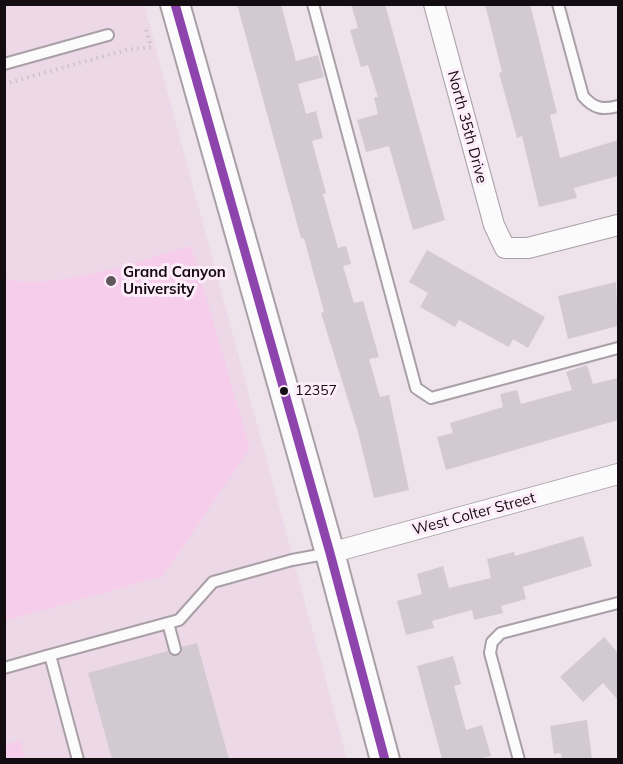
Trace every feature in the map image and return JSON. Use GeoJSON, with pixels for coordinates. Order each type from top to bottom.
{"type":"FeatureCollection","features":[{"type":"Feature","properties":{"kind":"main road"},"geometry":{"type":"LineString","coordinates":[[175,4],[330,553],[385,759]]}},
{"type":"Feature","properties":{"kind":"street","name":"North 35th Drive"},"geometry":{"type":"LineString","coordinates":[[434,4],[494,225],[505,248],[528,248],[618,225]]}},
{"type":"Feature","properties":{"kind":"street","name":"West Colter Street"},"geometry":{"type":"LineString","coordinates":[[330,553],[618,474]]}},
{"type":"Feature","properties":{"kind":"lane"},"geometry":{"type":"LineString","coordinates":[[313,4],[416,388],[431,398],[618,348]]}},
{"type":"Feature","properties":{"kind":"lane"},"geometry":{"type":"LineString","coordinates":[[558,4],[583,96],[591,106],[605,110],[618,106]]}},
{"type":"Feature","properties":{"kind":"lane"},"geometry":{"type":"LineString","coordinates":[[4,64],[108,35]]}},
{"type":"Feature","properties":{"kind":"lane"},"geometry":{"type":"LineString","coordinates":[[4,668],[179,620],[213,582],[292,560],[330,553]]}},
{"type":"Feature","properties":{"kind":"lane"},"geometry":{"type":"LineString","coordinates":[[519,759],[490,653],[492,642],[501,633],[618,603]]}},
{"type":"Feature","properties":{"kind":"lane"},"geometry":{"type":"LineString","coordinates":[[168,623],[175,649]]}},
{"type":"Feature","properties":{"kind":"lane"},"geometry":{"type":"LineString","coordinates":[[50,655],[78,759]]}},
{"type":"Feature","properties":{"kind":"path"},"geometry":{"type":"LineString","coordinates":[[4,84],[126,50],[151,47],[145,26]]}},
{"type":"Feature","properties":{"kind":"shaded area","name":"Grand Canyon University"},"geometry":{"type":"Polygon","coordinates":[[[4,5],[144,5],[347,759],[5,759],[4,5]]]}},
{"type":"Feature","properties":{"kind":"shaded area"},"geometry":{"type":"Polygon","coordinates":[[[191,246],[250,448],[163,576],[5,621],[5,279],[25,282],[72,278],[124,266],[191,246]]]}},
{"type":"Feature","properties":{"kind":"shaded area"},"geometry":{"type":"Polygon","coordinates":[[[20,740],[26,759],[5,759],[5,745],[20,740]]]}},
{"type":"Feature","properties":{"kind":"building"},"geometry":{"type":"Polygon","coordinates":[[[237,4],[281,4],[296,61],[318,55],[324,77],[298,84],[306,114],[316,111],[323,138],[312,141],[326,193],[323,194],[338,248],[346,246],[351,264],[343,266],[354,303],[363,301],[379,357],[369,359],[380,397],[389,395],[409,490],[374,498],[358,432],[321,313],[324,312],[304,238],[301,238],[237,4]]]}},
{"type":"Feature","properties":{"kind":"building"},"geometry":{"type":"Polygon","coordinates":[[[351,4],[385,4],[445,220],[413,230],[389,146],[366,152],[357,120],[378,114],[374,98],[378,97],[368,65],[361,67],[350,30],[358,28],[351,4]]]}},
{"type":"Feature","properties":{"kind":"building"},"geometry":{"type":"Polygon","coordinates":[[[485,4],[530,4],[557,113],[550,115],[560,158],[618,140],[618,176],[574,188],[577,198],[539,207],[522,136],[517,138],[499,73],[502,72],[485,4]]]}},
{"type":"Feature","properties":{"kind":"building"},"geometry":{"type":"Polygon","coordinates":[[[427,250],[545,317],[528,348],[513,339],[509,347],[459,320],[455,327],[420,307],[428,293],[409,282],[427,250]]]}},
{"type":"Feature","properties":{"kind":"building"},"geometry":{"type":"Polygon","coordinates":[[[616,282],[618,326],[568,339],[558,296],[616,282]]]}},
{"type":"Feature","properties":{"kind":"building"},"geometry":{"type":"Polygon","coordinates":[[[587,365],[593,384],[618,378],[618,420],[446,470],[437,437],[453,433],[450,423],[503,407],[500,394],[517,390],[521,404],[572,390],[566,372],[587,365]]]}},
{"type":"Feature","properties":{"kind":"building"},"geometry":{"type":"Polygon","coordinates":[[[583,536],[592,566],[523,587],[526,599],[501,606],[503,613],[474,620],[472,610],[432,621],[434,628],[406,635],[397,601],[422,594],[417,574],[443,566],[449,588],[491,578],[487,559],[514,552],[515,556],[583,536]]]}},
{"type":"Feature","properties":{"kind":"building"},"geometry":{"type":"Polygon","coordinates":[[[604,637],[618,653],[618,700],[603,683],[583,702],[560,677],[604,637]]]}},
{"type":"Feature","properties":{"kind":"building"},"geometry":{"type":"Polygon","coordinates":[[[197,643],[229,759],[112,759],[88,673],[168,651],[176,656],[181,654],[182,647],[197,643]]]}},
{"type":"Feature","properties":{"kind":"building"},"geometry":{"type":"Polygon","coordinates":[[[453,656],[461,684],[454,686],[466,730],[482,725],[491,756],[478,759],[442,759],[417,666],[453,656]]]}},
{"type":"Feature","properties":{"kind":"building"},"geometry":{"type":"Polygon","coordinates":[[[587,720],[592,759],[562,759],[561,753],[554,754],[550,726],[587,720]]]}},
{"type":"Feature","properties":{"kind":"transit line"},"geometry":{"type":"LineString","coordinates":[[175,4],[330,553],[385,760]]}},
{"type":"Feature","properties":{"kind":"place","name":"Grand Canyon University"},"geometry":{"type":"Point","coordinates":[111,281]}},
{"type":"Feature","properties":{"kind":"place","name":"12357"},"geometry":{"type":"Point","coordinates":[284,391]}}]}
